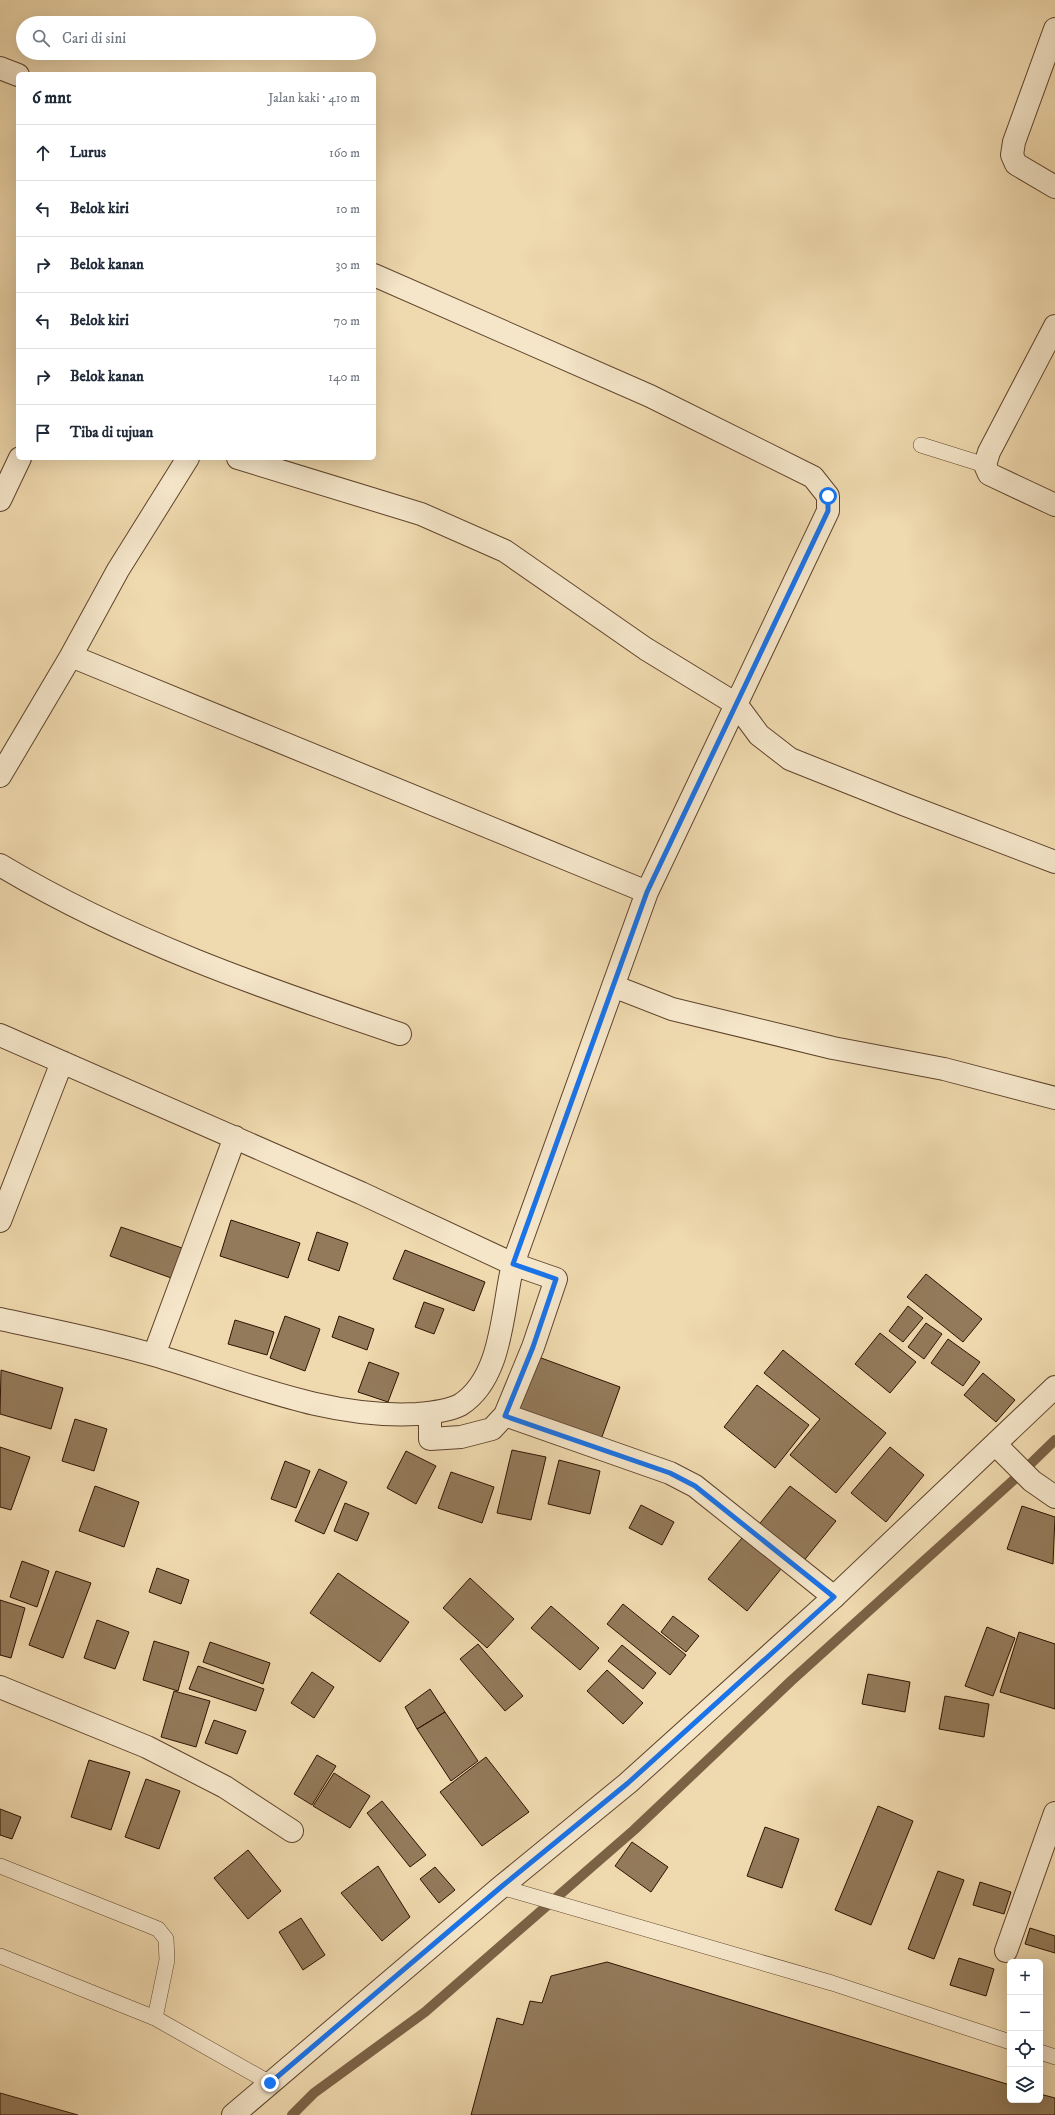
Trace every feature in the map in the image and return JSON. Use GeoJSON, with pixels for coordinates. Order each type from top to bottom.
{"type":"FeatureCollection","features":[{"type":"Feature","properties":{"kind":"street"},"geometry":{"type":"LineString","coordinates":[[1055,29],[1014,142],[1012,155],[1016,164],[1055,187]]}},
{"type":"Feature","properties":{"kind":"street"},"geometry":{"type":"LineString","coordinates":[[0,68],[16,74]]}},
{"type":"Feature","properties":{"kind":"street"},"geometry":{"type":"LineString","coordinates":[[0,1318],[102,1341],[154,1355],[276,1394],[348,1411],[389,1416],[430,1413],[459,1405],[478,1388],[487,1376],[498,1343],[506,1294],[513,1264],[647,892],[828,511],[828,496],[813,477],[650,396],[376,276]]}},
{"type":"Feature","properties":{"kind":"street"},"geometry":{"type":"LineString","coordinates":[[1055,326],[989,452],[985,465],[989,474],[1055,505]]}},
{"type":"Feature","properties":{"kind":"street"},"geometry":{"type":"LineString","coordinates":[[0,500],[19,460]]}},
{"type":"Feature","properties":{"kind":"street"},"geometry":{"type":"LineString","coordinates":[[0,776],[71,656],[118,570],[187,460]]}},
{"type":"Feature","properties":{"kind":"street"},"geometry":{"type":"LineString","coordinates":[[245,460],[421,514],[505,551],[646,649],[736,704],[759,735],[790,759],[910,807],[1055,862]]}},
{"type":"Feature","properties":{"kind":"street"},"geometry":{"type":"LineString","coordinates":[[71,656],[647,892]]}},
{"type":"Feature","properties":{"kind":"street"},"geometry":{"type":"LineString","coordinates":[[0,866],[29,883],[119,928],[261,987],[400,1034]]}},
{"type":"Feature","properties":{"kind":"street"},"geometry":{"type":"LineString","coordinates":[[613,986],[672,1010],[833,1048],[944,1068],[1055,1098]]}},
{"type":"Feature","properties":{"kind":"street"},"geometry":{"type":"LineString","coordinates":[[0,1035],[361,1193],[513,1264],[556,1279],[533,1347],[505,1416],[492,1429],[462,1438],[430,1439],[430,1413]]}},
{"type":"Feature","properties":{"kind":"street"},"geometry":{"type":"LineString","coordinates":[[0,1221],[62,1062]]}},
{"type":"Feature","properties":{"kind":"street"},"geometry":{"type":"LineString","coordinates":[[154,1355],[235,1138]]}},
{"type":"Feature","properties":{"kind":"street"},"geometry":{"type":"LineString","coordinates":[[234,2115],[501,1887],[628,1783],[834,1597],[1055,1388]]}},
{"type":"Feature","properties":{"kind":"street"},"geometry":{"type":"LineString","coordinates":[[505,1416],[670,1473],[695,1486],[834,1597]]}},
{"type":"Feature","properties":{"kind":"street"},"geometry":{"type":"LineString","coordinates":[[996,1445],[1032,1481],[1055,1497]]}},
{"type":"Feature","properties":{"kind":"street"},"geometry":{"type":"LineString","coordinates":[[0,1687],[147,1747],[225,1787],[292,1831]]}},
{"type":"Feature","properties":{"kind":"street"},"geometry":{"type":"LineString","coordinates":[[1006,1951],[1055,1813]]}},
{"type":"Feature","properties":{"kind":"lane"},"geometry":{"type":"LineString","coordinates":[[921,445],[985,465]]}},
{"type":"Feature","properties":{"kind":"lane"},"geometry":{"type":"LineString","coordinates":[[0,1866],[158,1929],[166,1939],[168,1960],[155,2018]]}},
{"type":"Feature","properties":{"kind":"lane"},"geometry":{"type":"LineString","coordinates":[[501,1887],[832,1982],[1007,2041]]}},
{"type":"Feature","properties":{"kind":"lane"},"geometry":{"type":"LineString","coordinates":[[0,1956],[155,2018],[270,2083]]}},
{"type":"Feature","properties":{"kind":"lane"},"geometry":{"type":"LineString","coordinates":[[1043,2053],[1055,2057]]}},
{"type":"Feature","properties":{"kind":"building"},"geometry":{"type":"Polygon","coordinates":[[[231,1220],[300,1243],[288,1278],[220,1256],[231,1220]]]}},
{"type":"Feature","properties":{"kind":"building"},"geometry":{"type":"Polygon","coordinates":[[[121,1227],[185,1249],[174,1279],[110,1256],[121,1227]]]}},
{"type":"Feature","properties":{"kind":"building"},"geometry":{"type":"Polygon","coordinates":[[[317,1232],[348,1243],[339,1271],[308,1260],[317,1232]]]}},
{"type":"Feature","properties":{"kind":"building"},"geometry":{"type":"Polygon","coordinates":[[[405,1250],[485,1282],[474,1311],[393,1279],[405,1250]]]}},
{"type":"Feature","properties":{"kind":"building"},"geometry":{"type":"Polygon","coordinates":[[[926,1274],[982,1319],[963,1342],[907,1297],[926,1274]]]}},
{"type":"Feature","properties":{"kind":"building"},"geometry":{"type":"Polygon","coordinates":[[[424,1302],[444,1309],[434,1334],[415,1327],[424,1302]]]}},
{"type":"Feature","properties":{"kind":"building"},"geometry":{"type":"Polygon","coordinates":[[[908,1306],[923,1318],[903,1342],[889,1331],[908,1306]]]}},
{"type":"Feature","properties":{"kind":"building"},"geometry":{"type":"Polygon","coordinates":[[[285,1316],[320,1329],[305,1371],[270,1358],[285,1316]]]}},
{"type":"Feature","properties":{"kind":"building"},"geometry":{"type":"Polygon","coordinates":[[[339,1316],[374,1329],[367,1350],[332,1337],[339,1316]]]}},
{"type":"Feature","properties":{"kind":"building"},"geometry":{"type":"Polygon","coordinates":[[[235,1320],[274,1332],[267,1355],[228,1344],[235,1320]]]}},
{"type":"Feature","properties":{"kind":"building"},"geometry":{"type":"Polygon","coordinates":[[[926,1323],[942,1334],[924,1359],[908,1347],[926,1323]]]}},
{"type":"Feature","properties":{"kind":"building"},"geometry":{"type":"Polygon","coordinates":[[[880,1333],[916,1362],[890,1393],[855,1364],[880,1333]]]}},
{"type":"Feature","properties":{"kind":"building"},"geometry":{"type":"Polygon","coordinates":[[[948,1339],[980,1362],[963,1386],[931,1363],[948,1339]]]}},
{"type":"Feature","properties":{"kind":"building"},"geometry":{"type":"Polygon","coordinates":[[[783,1350],[886,1433],[836,1493],[790,1455],[820,1419],[764,1373],[783,1350]]]}},
{"type":"Feature","properties":{"kind":"building"},"geometry":{"type":"Polygon","coordinates":[[[533,1355],[620,1387],[599,1445],[512,1414],[533,1355]]]}},
{"type":"Feature","properties":{"kind":"building"},"geometry":{"type":"Polygon","coordinates":[[[369,1362],[399,1373],[388,1402],[358,1392],[369,1362]]]}},
{"type":"Feature","properties":{"kind":"building"},"geometry":{"type":"Polygon","coordinates":[[[1,1370],[63,1388],[51,1429],[0,1414],[1,1370]]]}},
{"type":"Feature","properties":{"kind":"building"},"geometry":{"type":"Polygon","coordinates":[[[983,1373],[1015,1400],[996,1422],[964,1395],[983,1373]]]}},
{"type":"Feature","properties":{"kind":"building"},"geometry":{"type":"Polygon","coordinates":[[[757,1385],[809,1425],[775,1468],[724,1427],[757,1385]]]}},
{"type":"Feature","properties":{"kind":"building"},"geometry":{"type":"Polygon","coordinates":[[[75,1419],[107,1429],[94,1471],[62,1461],[75,1419]]]}},
{"type":"Feature","properties":{"kind":"building"},"geometry":{"type":"Polygon","coordinates":[[[0,1447],[30,1457],[11,1510],[0,1507],[0,1447]]]}},
{"type":"Feature","properties":{"kind":"building"},"geometry":{"type":"Polygon","coordinates":[[[890,1447],[924,1475],[886,1522],[851,1493],[890,1447]]]}},
{"type":"Feature","properties":{"kind":"building"},"geometry":{"type":"Polygon","coordinates":[[[512,1450],[546,1457],[531,1520],[497,1513],[512,1450]]]}},
{"type":"Feature","properties":{"kind":"building"},"geometry":{"type":"Polygon","coordinates":[[[406,1451],[436,1466],[416,1504],[387,1488],[406,1451]]]}},
{"type":"Feature","properties":{"kind":"building"},"geometry":{"type":"Polygon","coordinates":[[[559,1460],[600,1471],[590,1514],[548,1504],[559,1460]]]}},
{"type":"Feature","properties":{"kind":"building"},"geometry":{"type":"Polygon","coordinates":[[[285,1461],[310,1471],[296,1508],[271,1499],[285,1461]]]}},
{"type":"Feature","properties":{"kind":"building"},"geometry":{"type":"Polygon","coordinates":[[[319,1469],[347,1482],[324,1534],[295,1521],[319,1469]]]}},
{"type":"Feature","properties":{"kind":"building"},"geometry":{"type":"Polygon","coordinates":[[[451,1472],[494,1487],[482,1523],[438,1508],[451,1472]]]}},
{"type":"Feature","properties":{"kind":"building"},"geometry":{"type":"Polygon","coordinates":[[[95,1486],[139,1502],[124,1547],[79,1531],[95,1486]]]}},
{"type":"Feature","properties":{"kind":"building"},"geometry":{"type":"Polygon","coordinates":[[[790,1486],[836,1521],[802,1563],[757,1527],[790,1486]]]}},
{"type":"Feature","properties":{"kind":"building"},"geometry":{"type":"Polygon","coordinates":[[[345,1503],[369,1513],[357,1541],[334,1531],[345,1503]]]}},
{"type":"Feature","properties":{"kind":"building"},"geometry":{"type":"Polygon","coordinates":[[[641,1505],[674,1522],[662,1545],[629,1528],[641,1505]]]}},
{"type":"Feature","properties":{"kind":"building"},"geometry":{"type":"Polygon","coordinates":[[[1022,1506],[1055,1517],[1053,1564],[1007,1549],[1022,1506]]]}},
{"type":"Feature","properties":{"kind":"building"},"geometry":{"type":"Polygon","coordinates":[[[742,1538],[781,1569],[747,1611],[708,1579],[742,1538]]]}},
{"type":"Feature","properties":{"kind":"building"},"geometry":{"type":"Polygon","coordinates":[[[22,1561],[49,1571],[37,1607],[10,1597],[22,1561]]]}},
{"type":"Feature","properties":{"kind":"building"},"geometry":{"type":"Polygon","coordinates":[[[157,1568],[189,1580],[181,1604],[149,1592],[157,1568]]]}},
{"type":"Feature","properties":{"kind":"building"},"geometry":{"type":"Polygon","coordinates":[[[56,1571],[91,1583],[63,1658],[29,1645],[56,1571]]]}},
{"type":"Feature","properties":{"kind":"building"},"geometry":{"type":"Polygon","coordinates":[[[338,1573],[409,1622],[380,1662],[310,1613],[338,1573]]]}},
{"type":"Feature","properties":{"kind":"building"},"geometry":{"type":"Polygon","coordinates":[[[470,1578],[514,1619],[487,1648],[443,1608],[470,1578]]]}},
{"type":"Feature","properties":{"kind":"building"},"geometry":{"type":"Polygon","coordinates":[[[0,1600],[25,1608],[11,1658],[0,1655],[0,1600]]]}},
{"type":"Feature","properties":{"kind":"building"},"geometry":{"type":"Polygon","coordinates":[[[623,1604],[686,1655],[670,1675],[607,1624],[623,1604]]]}},
{"type":"Feature","properties":{"kind":"building"},"geometry":{"type":"Polygon","coordinates":[[[551,1606],[599,1648],[580,1670],[531,1628],[551,1606]]]}},
{"type":"Feature","properties":{"kind":"building"},"geometry":{"type":"Polygon","coordinates":[[[673,1616],[699,1636],[686,1652],[661,1632],[673,1616]]]}},
{"type":"Feature","properties":{"kind":"building"},"geometry":{"type":"Polygon","coordinates":[[[97,1620],[129,1632],[115,1669],[84,1658],[97,1620]]]}},
{"type":"Feature","properties":{"kind":"building"},"geometry":{"type":"Polygon","coordinates":[[[987,1627],[1015,1638],[993,1696],[965,1686],[987,1627]]]}},
{"type":"Feature","properties":{"kind":"building"},"geometry":{"type":"Polygon","coordinates":[[[1019,1632],[1055,1644],[1055,1709],[1000,1692],[1019,1632]]]}},
{"type":"Feature","properties":{"kind":"building"},"geometry":{"type":"Polygon","coordinates":[[[154,1641],[189,1652],[178,1691],[143,1680],[154,1641]]]}},
{"type":"Feature","properties":{"kind":"building"},"geometry":{"type":"Polygon","coordinates":[[[210,1642],[270,1663],[263,1684],[203,1662],[210,1642]]]}},
{"type":"Feature","properties":{"kind":"building"},"geometry":{"type":"Polygon","coordinates":[[[478,1644],[523,1696],[505,1711],[460,1659],[478,1644]]]}},
{"type":"Feature","properties":{"kind":"building"},"geometry":{"type":"Polygon","coordinates":[[[622,1645],[656,1673],[643,1689],[608,1661],[622,1645]]]}},
{"type":"Feature","properties":{"kind":"building"},"geometry":{"type":"Polygon","coordinates":[[[198,1666],[264,1689],[256,1711],[189,1689],[198,1666]]]}},
{"type":"Feature","properties":{"kind":"building"},"geometry":{"type":"Polygon","coordinates":[[[607,1670],[643,1703],[623,1724],[587,1691],[607,1670]]]}},
{"type":"Feature","properties":{"kind":"building"},"geometry":{"type":"Polygon","coordinates":[[[312,1672],[334,1687],[314,1718],[291,1703],[312,1672]]]}},
{"type":"Feature","properties":{"kind":"building"},"geometry":{"type":"Polygon","coordinates":[[[868,1674],[910,1682],[905,1712],[862,1704],[868,1674]]]}},
{"type":"Feature","properties":{"kind":"building"},"geometry":{"type":"Polygon","coordinates":[[[430,1689],[445,1712],[417,1729],[405,1707],[430,1689]]]}},
{"type":"Feature","properties":{"kind":"building"},"geometry":{"type":"Polygon","coordinates":[[[174,1691],[210,1701],[196,1747],[161,1737],[174,1691]]]}},
{"type":"Feature","properties":{"kind":"building"},"geometry":{"type":"Polygon","coordinates":[[[945,1696],[989,1704],[984,1737],[939,1729],[945,1696]]]}},
{"type":"Feature","properties":{"kind":"building"},"geometry":{"type":"Polygon","coordinates":[[[445,1712],[478,1761],[451,1781],[417,1729],[445,1712]]]}},
{"type":"Feature","properties":{"kind":"building"},"geometry":{"type":"Polygon","coordinates":[[[214,1720],[246,1731],[237,1754],[205,1743],[214,1720]]]}},
{"type":"Feature","properties":{"kind":"building"},"geometry":{"type":"Polygon","coordinates":[[[317,1755],[336,1766],[312,1805],[294,1794],[317,1755]]]}},
{"type":"Feature","properties":{"kind":"building"},"geometry":{"type":"Polygon","coordinates":[[[486,1757],[529,1812],[482,1846],[440,1792],[486,1757]]]}},
{"type":"Feature","properties":{"kind":"building"},"geometry":{"type":"Polygon","coordinates":[[[89,1760],[130,1772],[111,1830],[71,1817],[89,1760]]]}},
{"type":"Feature","properties":{"kind":"building"},"geometry":{"type":"Polygon","coordinates":[[[334,1773],[370,1796],[350,1828],[313,1806],[334,1773]]]}},
{"type":"Feature","properties":{"kind":"building"},"geometry":{"type":"Polygon","coordinates":[[[146,1779],[180,1791],[159,1849],[125,1837],[146,1779]]]}},
{"type":"Feature","properties":{"kind":"building"},"geometry":{"type":"Polygon","coordinates":[[[382,1801],[426,1855],[410,1867],[367,1813],[382,1801]]]}},
{"type":"Feature","properties":{"kind":"building"},"geometry":{"type":"Polygon","coordinates":[[[878,1806],[913,1821],[871,1925],[835,1910],[878,1806]]]}},
{"type":"Feature","properties":{"kind":"building"},"geometry":{"type":"Polygon","coordinates":[[[0,1809],[21,1817],[12,1839],[0,1835],[0,1809]]]}},
{"type":"Feature","properties":{"kind":"building"},"geometry":{"type":"Polygon","coordinates":[[[765,1827],[799,1839],[782,1888],[747,1876],[765,1827]]]}},
{"type":"Feature","properties":{"kind":"building"},"geometry":{"type":"Polygon","coordinates":[[[632,1842],[668,1867],[651,1892],[615,1866],[632,1842]]]}},
{"type":"Feature","properties":{"kind":"building"},"geometry":{"type":"Polygon","coordinates":[[[248,1850],[281,1891],[248,1919],[214,1878],[248,1850]]]}},
{"type":"Feature","properties":{"kind":"building"},"geometry":{"type":"Polygon","coordinates":[[[378,1866],[410,1917],[382,1941],[341,1893],[378,1866]]]}},
{"type":"Feature","properties":{"kind":"building"},"geometry":{"type":"Polygon","coordinates":[[[435,1867],[455,1890],[439,1903],[420,1879],[435,1867]]]}},
{"type":"Feature","properties":{"kind":"building"},"geometry":{"type":"Polygon","coordinates":[[[938,1871],[964,1880],[934,1959],[908,1949],[938,1871]]]}},
{"type":"Feature","properties":{"kind":"building"},"geometry":{"type":"Polygon","coordinates":[[[980,1882],[1011,1892],[1004,1914],[973,1905],[980,1882]]]}},
{"type":"Feature","properties":{"kind":"building"},"geometry":{"type":"Polygon","coordinates":[[[301,1918],[325,1955],[303,1970],[279,1932],[301,1918]]]}},
{"type":"Feature","properties":{"kind":"building"},"geometry":{"type":"Polygon","coordinates":[[[1030,1928],[1055,1936],[1055,1953],[1025,1944],[1030,1928]]]}},
{"type":"Feature","properties":{"kind":"building"},"geometry":{"type":"Polygon","coordinates":[[[959,1958],[994,1969],[986,1996],[950,1985],[959,1958]]]}},
{"type":"Feature","properties":{"kind":"building"},"geometry":{"type":"Polygon","coordinates":[[[607,1962],[1007,2084],[1007,2103],[1043,2103],[1043,2095],[1055,2098],[1055,2115],[471,2115],[497,2018],[523,2025],[530,2001],[542,2003],[551,1976],[607,1962]]]}},
{"type":"Feature","properties":{"kind":"building"},"geometry":{"type":"Polygon","coordinates":[[[0,2093],[78,2115],[0,2115],[0,2093]]]}},
{"type":"Feature","properties":{"kind":"waterway"},"geometry":{"type":"LineString","coordinates":[[292,2115],[314,2093],[425,2012],[634,1830],[791,1681],[1017,1477],[1055,1440]]}},
{"type":"Feature","properties":{"kind":"route"},"geometry":{"type":"LineString","coordinates":[[270,2083],[501,1887],[628,1783],[781,1647],[834,1597],[695,1486],[670,1473],[505,1416],[533,1347],[556,1279],[513,1264],[647,892],[828,511],[828,496]]}}]}
